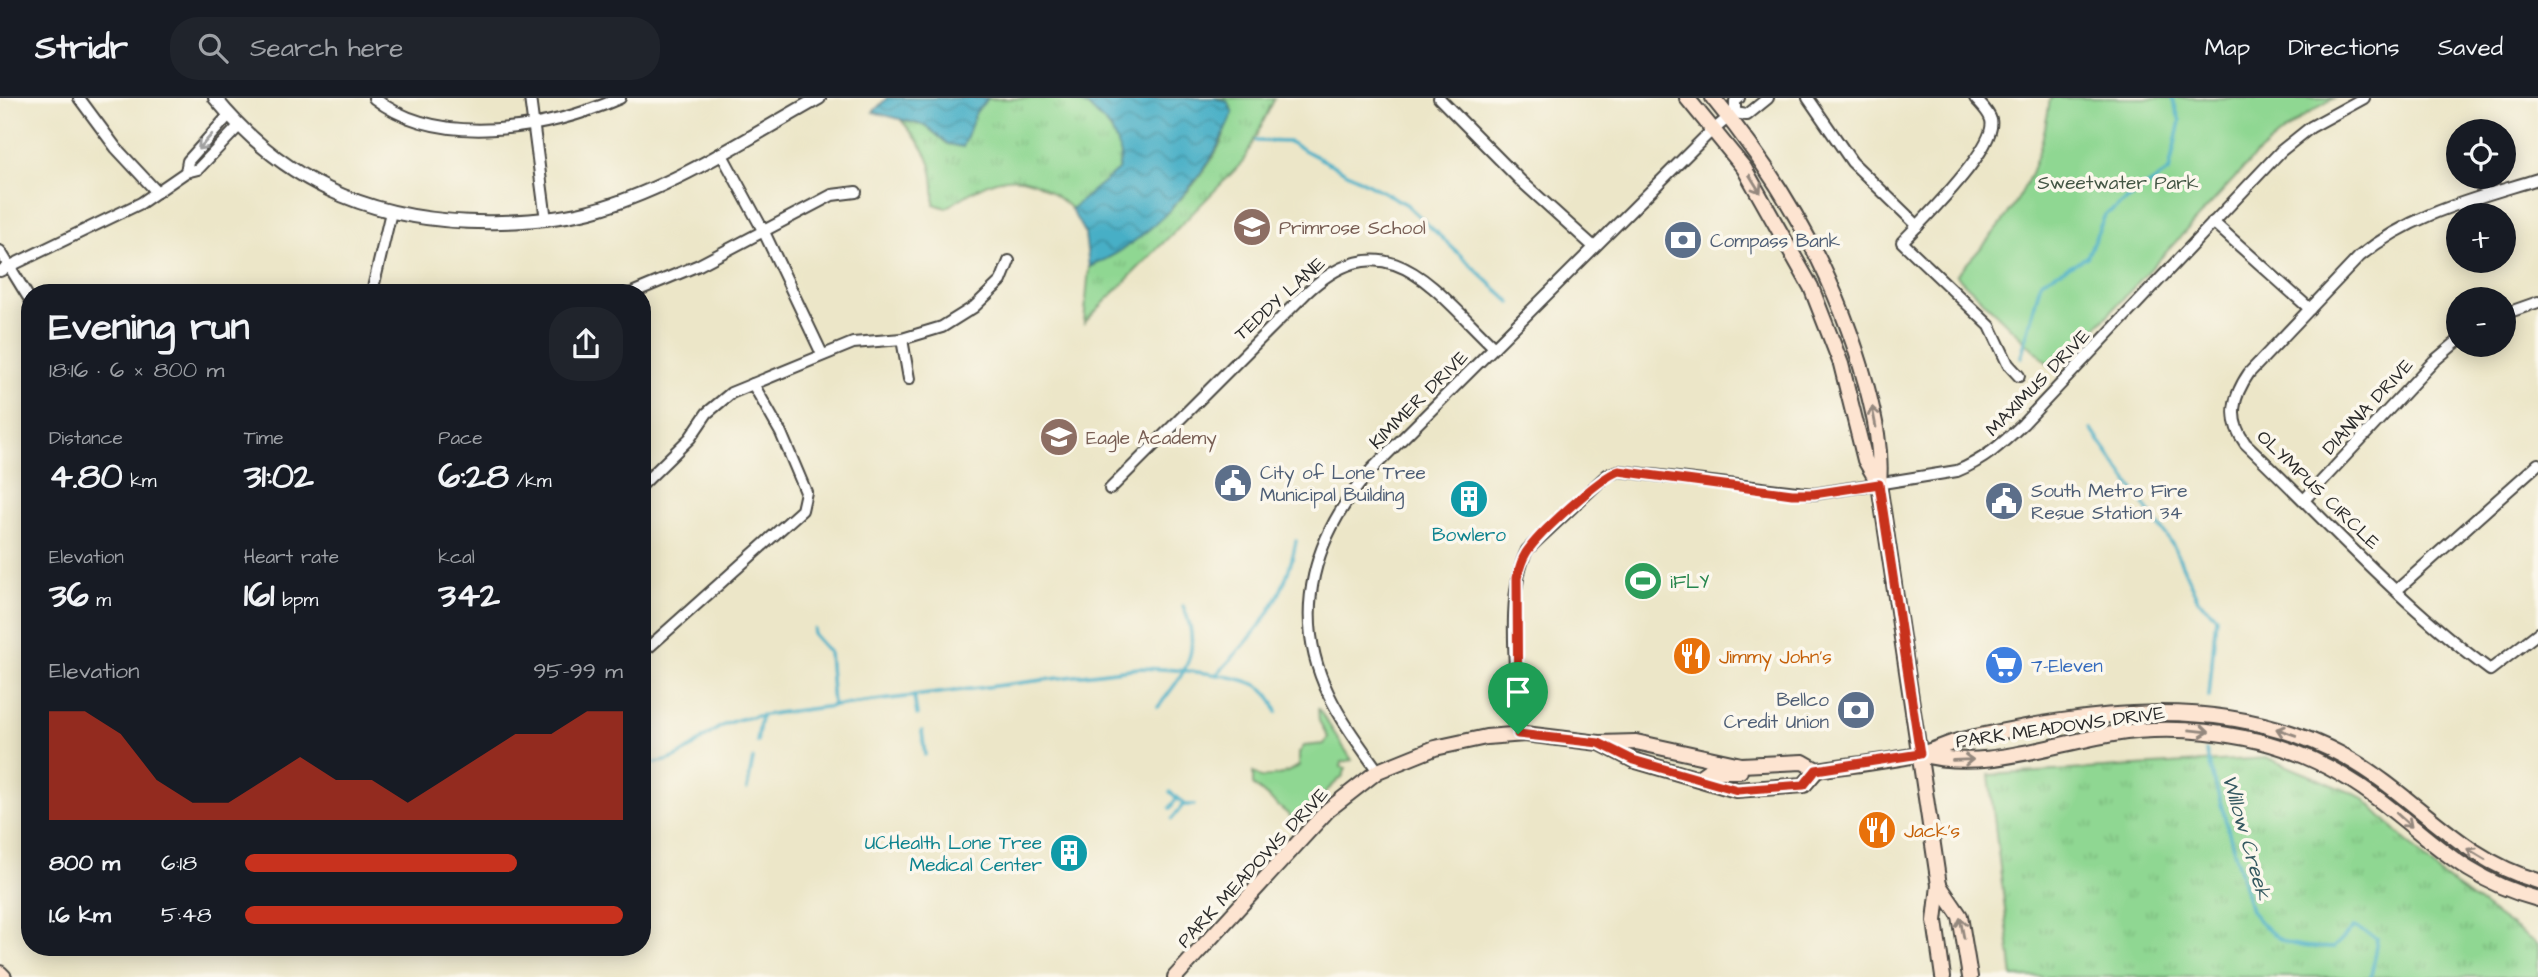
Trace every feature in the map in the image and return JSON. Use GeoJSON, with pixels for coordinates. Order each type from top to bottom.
{"type":"FeatureCollection","features":[{"type":"Feature","properties":{"kind":"main road"},"geometry":{"type":"LineString","coordinates":[[1687,98],[1714,129],[1770,208],[1811,287],[1841,364],[1864,460],[1870,474],[1879,484]]}},
{"type":"Feature","properties":{"kind":"main road"},"geometry":{"type":"LineString","coordinates":[[1713,98],[1786,198],[1835,294],[1859,358],[1872,407],[1881,456],[1879,484],[1939,886],[1935,921],[1943,977]]}},
{"type":"Feature","properties":{"kind":"main road","name":"PARK MEADOWS DRIVE"},"geometry":{"type":"LineString","coordinates":[[1175,977],[1328,810],[1378,771],[1449,744],[1518,734],[1599,743],[1636,742],[1741,765],[1798,763],[1816,770],[1920,754],[1960,740],[2093,716],[2165,711],[2246,720],[2283,730],[2344,756],[2391,786],[2466,848],[2498,867],[2538,881]]}},
{"type":"Feature","properties":{"kind":"main road","name":"PARK MEADOWS DRIVE"},"geometry":{"type":"LineString","coordinates":[[1920,754],[1938,759],[1969,760],[2139,731],[2187,730],[2246,738],[2312,760],[2342,775],[2376,797],[2450,859],[2489,881],[2538,899]]}},
{"type":"Feature","properties":{"kind":"main road","name":"PARK MEADOWS DRIVE"},"geometry":{"type":"LineString","coordinates":[[1599,743],[1633,760],[1737,790],[1804,785],[1816,770]]}},
{"type":"Feature","properties":{"kind":"main road"},"geometry":{"type":"LineString","coordinates":[[1633,760],[1647,755],[1685,764],[1703,758]]}},
{"type":"Feature","properties":{"kind":"main road"},"geometry":{"type":"LineString","coordinates":[[1698,778],[1708,771],[1789,771],[1798,763]]}},
{"type":"Feature","properties":{"kind":"main road"},"geometry":{"type":"LineString","coordinates":[[1939,886],[1960,916],[1970,977]]}},
{"type":"Feature","properties":{"kind":"street"},"geometry":{"type":"LineString","coordinates":[[79,98],[116,148],[158,192]]}},
{"type":"Feature","properties":{"kind":"street"},"geometry":{"type":"LineString","coordinates":[[215,98],[239,126],[269,154],[329,190],[391,212],[452,223],[546,220],[601,208],[649,190],[819,98]]}},
{"type":"Feature","properties":{"kind":"street"},"geometry":{"type":"LineString","coordinates":[[374,98],[410,120],[473,130],[535,126],[587,113],[620,98]]}},
{"type":"Feature","properties":{"kind":"street"},"geometry":{"type":"LineString","coordinates":[[530,98],[546,220]]}},
{"type":"Feature","properties":{"kind":"street"},"geometry":{"type":"LineString","coordinates":[[1439,98],[1521,181],[1594,247]]}},
{"type":"Feature","properties":{"kind":"street"},"geometry":{"type":"LineString","coordinates":[[1739,98],[1735,101],[1735,113],[1747,115],[1768,98]]}},
{"type":"Feature","properties":{"kind":"street"},"geometry":{"type":"LineString","coordinates":[[1808,98],[1852,162],[1918,226]]}},
{"type":"Feature","properties":{"kind":"street"},"geometry":{"type":"LineString","coordinates":[[1975,98],[1991,120],[1991,129],[1976,160],[1902,242],[1990,326],[2008,363],[2019,376]]}},
{"type":"Feature","properties":{"kind":"street","name":"MAXIMUS DRIVE"},"geometry":{"type":"LineString","coordinates":[[1518,734],[1516,586],[1520,565],[1527,550],[1607,475],[1619,471],[1792,494],[1814,494],[1957,471],[1990,455],[2023,424],[2281,151],[2311,127],[2364,98]]}},
{"type":"Feature","properties":{"kind":"street"},"geometry":{"type":"LineString","coordinates":[[186,172],[188,161],[229,115]]}},
{"type":"Feature","properties":{"kind":"street","name":"KIMMER DRIVE"},"geometry":{"type":"LineString","coordinates":[[1378,771],[1350,732],[1325,688],[1314,646],[1310,615],[1316,563],[1337,514],[1351,493],[1494,347],[1729,117]]}},
{"type":"Feature","properties":{"kind":"street"},"geometry":{"type":"LineString","coordinates":[[0,271],[158,192],[186,172],[198,169],[239,126]]}},
{"type":"Feature","properties":{"kind":"street"},"geometry":{"type":"LineString","coordinates":[[721,153],[764,232],[822,354]]}},
{"type":"Feature","properties":{"kind":"street","name":"OLYMPUS CIRCLE"},"geometry":{"type":"LineString","coordinates":[[2538,179],[2460,203],[2398,228],[2360,256],[2249,373],[2238,388],[2233,419],[2238,434],[2397,590],[2463,650],[2490,670],[2538,633]]}},
{"type":"Feature","properties":{"kind":"street"},"geometry":{"type":"LineString","coordinates":[[651,285],[699,265],[832,195],[856,192]]}},
{"type":"Feature","properties":{"kind":"street"},"geometry":{"type":"LineString","coordinates":[[375,284],[391,212]]}},
{"type":"Feature","properties":{"kind":"street"},"geometry":{"type":"LineString","coordinates":[[2213,222],[2310,309]]}},
{"type":"Feature","properties":{"kind":"street"},"geometry":{"type":"LineString","coordinates":[[0,251],[21,284]]}},
{"type":"Feature","properties":{"kind":"street","name":"TEDDY LANE"},"geometry":{"type":"LineString","coordinates":[[1110,489],[1319,280],[1345,264],[1373,260],[1404,265],[1419,274],[1494,347]]}},
{"type":"Feature","properties":{"kind":"street"},"geometry":{"type":"LineString","coordinates":[[651,474],[690,438],[706,412],[731,393],[853,342],[902,339],[942,327],[974,307],[1001,281],[1009,261]]}},
{"type":"Feature","properties":{"kind":"street"},"geometry":{"type":"LineString","coordinates":[[2516,310],[2538,302]]}},
{"type":"Feature","properties":{"kind":"street"},"geometry":{"type":"LineString","coordinates":[[902,339],[909,379]]}},
{"type":"Feature","properties":{"kind":"street","name":"DIANNA DRIVE"},"geometry":{"type":"LineString","coordinates":[[2305,499],[2446,351]]}},
{"type":"Feature","properties":{"kind":"street"},"geometry":{"type":"LineString","coordinates":[[651,645],[802,510],[806,492],[781,433],[753,384]]}},
{"type":"Feature","properties":{"kind":"street"},"geometry":{"type":"LineString","coordinates":[[2397,590],[2538,464]]}},
{"type":"Feature","properties":{"kind":"green space"},"geometry":{"type":"Polygon","coordinates":[[[1066,98],[1094,110],[1118,143],[1121,162],[1114,176],[1103,186],[1071,209],[1036,183],[1023,179],[997,181],[946,208],[934,204],[933,178],[928,158],[901,120],[926,126],[948,144],[986,99],[1066,98]]]}},
{"type":"Feature","properties":{"kind":"green space"},"geometry":{"type":"Polygon","coordinates":[[[1214,98],[1275,98],[1243,162],[1084,323],[1089,267],[1108,258],[1147,231],[1183,196],[1212,158],[1224,135],[1228,102],[1214,98]]]}},
{"type":"Feature","properties":{"kind":"green space","name":"Sweetwater Park"},"geometry":{"type":"Polygon","coordinates":[[[2050,98],[2334,98],[2301,118],[2257,154],[2056,371],[1956,275],[1992,234],[2020,195],[2039,152],[2050,98]]]}},
{"type":"Feature","properties":{"kind":"green space"},"geometry":{"type":"Polygon","coordinates":[[[1318,708],[1352,760],[1342,762],[1341,767],[1346,768],[1343,776],[1295,820],[1253,785],[1253,772],[1261,778],[1283,774],[1299,766],[1299,753],[1304,746],[1324,744],[1328,737],[1319,721],[1318,708]]]}},
{"type":"Feature","properties":{"kind":"green space"},"geometry":{"type":"Polygon","coordinates":[[[2268,758],[2362,797],[2441,875],[2538,945],[2538,977],[2013,977],[1989,775],[2268,758]]]}},
{"type":"Feature","properties":{"kind":"water"},"geometry":{"type":"Polygon","coordinates":[[[887,98],[988,98],[976,112],[963,147],[948,144],[926,126],[873,112],[887,98]]]}},
{"type":"Feature","properties":{"kind":"water"},"geometry":{"type":"Polygon","coordinates":[[[1066,98],[1214,98],[1228,102],[1233,113],[1210,160],[1169,211],[1139,238],[1089,267],[1085,234],[1071,209],[1118,170],[1121,155],[1111,129],[1088,106],[1066,98]]]}},
{"type":"Feature","properties":{"kind":"waterway","name":"Willow Creek"},"geometry":{"type":"LineString","coordinates":[[2021,357],[2041,281],[2087,257],[2105,215],[2169,171],[2180,121],[2172,98]]}},
{"type":"Feature","properties":{"kind":"waterway"},"geometry":{"type":"LineString","coordinates":[[1256,141],[1289,142],[1406,204],[1511,303]]}},
{"type":"Feature","properties":{"kind":"waterway","name":"Willow Creek"},"geometry":{"type":"LineString","coordinates":[[2091,429],[2174,547],[2198,600],[2216,616],[2209,697]]}},
{"type":"Feature","properties":{"kind":"waterway"},"geometry":{"type":"LineString","coordinates":[[1216,675],[1268,614],[1285,581],[1296,541]]}},
{"type":"Feature","properties":{"kind":"waterway"},"geometry":{"type":"LineString","coordinates":[[1158,707],[1177,682],[1191,648],[1189,622],[1183,606]]}},
{"type":"Feature","properties":{"kind":"waterway"},"geometry":{"type":"LineString","coordinates":[[814,629],[813,634],[829,652],[833,706]]}},
{"type":"Feature","properties":{"kind":"waterway"},"geometry":{"type":"LineString","coordinates":[[651,763],[677,757],[713,731],[736,720],[750,717],[1139,668],[1204,673],[1239,679],[1263,689],[1277,712]]}},
{"type":"Feature","properties":{"kind":"waterway"},"geometry":{"type":"LineString","coordinates":[[914,696],[917,715]]}},
{"type":"Feature","properties":{"kind":"waterway"},"geometry":{"type":"LineString","coordinates":[[757,742],[761,716]]}},
{"type":"Feature","properties":{"kind":"waterway"},"geometry":{"type":"LineString","coordinates":[[922,731],[925,755]]}},
{"type":"Feature","properties":{"kind":"waterway","name":"Willow Creek"},"geometry":{"type":"LineString","coordinates":[[2206,751],[2251,911],[2270,932],[2295,945],[2333,948],[2354,927],[2377,938],[2371,977]]}},
{"type":"Feature","properties":{"kind":"waterway"},"geometry":{"type":"LineString","coordinates":[[747,789],[753,759]]}},
{"type":"Feature","properties":{"kind":"waterway"},"geometry":{"type":"LineString","coordinates":[[1170,792],[1184,804]]}},
{"type":"Feature","properties":{"kind":"waterway"},"geometry":{"type":"LineString","coordinates":[[1170,808],[1176,799]]}},
{"type":"Feature","properties":{"kind":"waterway"},"geometry":{"type":"LineString","coordinates":[[1172,819],[1183,805],[1194,805]]}},
{"type":"Feature","properties":{"kind":"place","name":"Primrose School"},"geometry":{"type":"Point","coordinates":[1252,227]}},
{"type":"Feature","properties":{"kind":"place","name":"Compass Bank"},"geometry":{"type":"Point","coordinates":[1683,240]}},
{"type":"Feature","properties":{"kind":"place","name":"Eagle Academy"},"geometry":{"type":"Point","coordinates":[1059,437]}},
{"type":"Feature","properties":{"kind":"place","name":"City of Lone Tree Municipal Building"},"geometry":{"type":"Point","coordinates":[1233,483]}},
{"type":"Feature","properties":{"kind":"place","name":"Bowlero"},"geometry":{"type":"Point","coordinates":[1469,499]}},
{"type":"Feature","properties":{"kind":"place","name":"South Metro Fire Resue Station 34"},"geometry":{"type":"Point","coordinates":[2004,501]}},
{"type":"Feature","properties":{"kind":"place","name":"iFLY"},"geometry":{"type":"Point","coordinates":[1643,581]}},
{"type":"Feature","properties":{"kind":"place","name":"Jimmy John's"},"geometry":{"type":"Point","coordinates":[1692,656]}},
{"type":"Feature","properties":{"kind":"place","name":"7-Eleven"},"geometry":{"type":"Point","coordinates":[2004,665]}},
{"type":"Feature","properties":{"kind":"place","name":"Bellco Credit Union"},"geometry":{"type":"Point","coordinates":[1856,710]}},
{"type":"Feature","properties":{"kind":"place","name":"Jack's"},"geometry":{"type":"Point","coordinates":[1877,830]}},
{"type":"Feature","properties":{"kind":"place","name":"UCHealth Lone Tree Medical Center"},"geometry":{"type":"Point","coordinates":[1069,853]}},
{"type":"Feature","properties":{"kind":"route"},"geometry":{"type":"LineString","coordinates":[[1619,471],[1792,494],[1814,494],[1879,484],[1920,754],[1816,770],[1804,785],[1737,790],[1633,760],[1599,743],[1518,734],[1516,638],[1517,578],[1520,565],[1527,550],[1607,475],[1619,471]]}}]}
